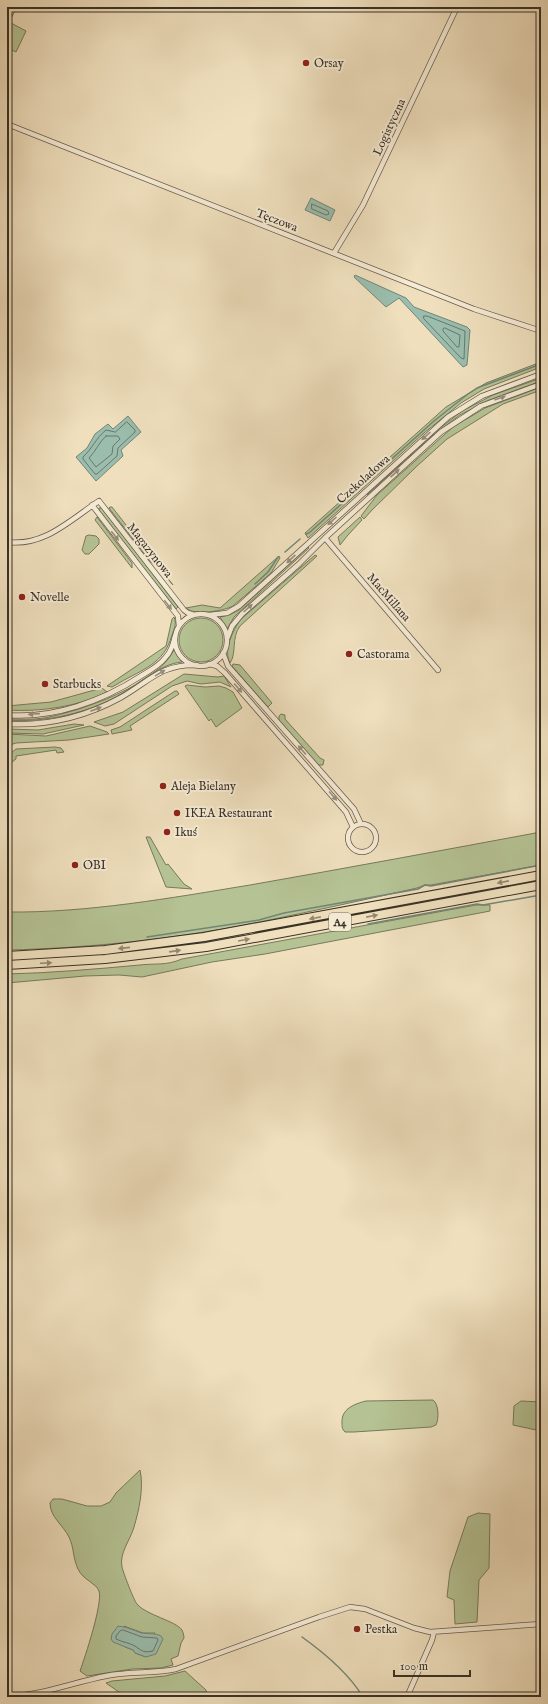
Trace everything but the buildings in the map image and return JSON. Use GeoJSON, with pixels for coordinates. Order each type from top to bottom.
{"type":"FeatureCollection","features":[{"type":"Feature","properties":{"kind":"highway","name":"A4"},"geometry":{"type":"LineString","coordinates":[[7,956],[105,950],[204,937],[541,875]]}},
{"type":"Feature","properties":{"kind":"highway","name":"A4"},"geometry":{"type":"LineString","coordinates":[[7,965],[105,959],[198,948],[541,885]]}},
{"type":"Feature","properties":{"kind":"street"},"geometry":{"type":"LineString","coordinates":[[7,20],[14,7]]}},
{"type":"Feature","properties":{"kind":"street","name":"Logistyczna"},"geometry":{"type":"LineString","coordinates":[[334,253],[363,205],[457,7]]}},
{"type":"Feature","properties":{"kind":"street","name":"Tęczowa"},"geometry":{"type":"LineString","coordinates":[[7,124],[474,309],[541,330]]}},
{"type":"Feature","properties":{"kind":"street","name":"Czekoladowa"},"geometry":{"type":"LineString","coordinates":[[209,615],[227,613],[239,606],[448,417],[482,396],[541,374]]}},
{"type":"Feature","properties":{"kind":"street","name":"Czekoladowa"},"geometry":{"type":"LineString","coordinates":[[227,639],[236,620],[299,564],[430,441],[453,423],[481,406],[541,384]]}},
{"type":"Feature","properties":{"kind":"street","name":"Magazynowa"},"geometry":{"type":"LineString","coordinates":[[7,542],[27,542],[45,537],[60,529],[99,501],[184,610],[194,615]]}},
{"type":"Feature","properties":{"kind":"street","name":"Magazynowa"},"geometry":{"type":"LineString","coordinates":[[92,505],[178,616],[179,626]]}},
{"type":"Feature","properties":{"kind":"street","name":"MacMillana"},"geometry":{"type":"LineString","coordinates":[[325,538],[438,670]]}},
{"type":"Feature","properties":{"kind":"street"},"geometry":{"type":"LineString","coordinates":[[7,715],[50,713],[90,702],[114,692],[151,670],[164,660],[171,649],[179,626],[186,619],[194,615],[209,615],[222,625],[227,639],[223,653],[209,664]]}},
{"type":"Feature","properties":{"kind":"street"},"geometry":{"type":"LineString","coordinates":[[175,636],[176,648],[180,655],[189,662],[197,665]]}},
{"type":"Feature","properties":{"kind":"street"},"geometry":{"type":"LineString","coordinates":[[223,653],[228,666],[354,809],[361,824]]}},
{"type":"Feature","properties":{"kind":"street"},"geometry":{"type":"LineString","coordinates":[[7,724],[38,723],[78,716],[119,699],[168,668],[180,665],[209,664],[217,666],[223,670],[346,812],[353,827]]}},
{"type":"Feature","properties":{"kind":"street"},"geometry":{"type":"LineString","coordinates":[[268,722],[274,717]]}},
{"type":"Feature","properties":{"kind":"street"},"geometry":{"type":"LineString","coordinates":[[316,777],[321,772]]}},
{"type":"Feature","properties":{"kind":"street"},"geometry":{"type":"LineString","coordinates":[[361,824],[371,828],[375,835],[374,844],[366,850],[355,850],[350,845],[349,833],[353,827],[361,824]]}},
{"type":"Feature","properties":{"kind":"street"},"geometry":{"type":"LineString","coordinates":[[7,1696],[38,1692],[117,1674],[154,1673],[176,1669],[350,1607],[365,1609],[414,1628],[434,1632],[541,1624]]}},
{"type":"Feature","properties":{"kind":"street"},"geometry":{"type":"LineString","coordinates":[[407,1697],[432,1640],[434,1632]]}},
{"type":"Feature","properties":{"kind":"shaded area"},"geometry":{"type":"Polygon","coordinates":[[[11,23],[26,31],[16,52],[7,48],[7,30],[11,23]]]}},
{"type":"Feature","properties":{"kind":"shaded area"},"geometry":{"type":"Polygon","coordinates":[[[541,362],[541,367],[484,389],[461,403],[424,433],[308,538],[305,533],[446,407],[486,383],[541,362]]]}},
{"type":"Feature","properties":{"kind":"shaded area"},"geometry":{"type":"Polygon","coordinates":[[[541,378],[541,381],[489,400],[460,415],[433,435],[367,495],[431,435],[462,411],[493,395],[541,378]]]}},
{"type":"Feature","properties":{"kind":"shaded area"},"geometry":{"type":"Polygon","coordinates":[[[541,387],[541,390],[503,404],[447,439],[416,467],[364,519],[361,516],[377,495],[453,427],[485,408],[541,387]]]}},
{"type":"Feature","properties":{"kind":"shaded area"},"geometry":{"type":"Polygon","coordinates":[[[112,507],[173,585],[159,568],[150,561],[109,508],[112,507]]]}},
{"type":"Feature","properties":{"kind":"shaded area"},"geometry":{"type":"Polygon","coordinates":[[[99,508],[102,508],[178,607],[176,609],[99,511],[99,508]]]}},
{"type":"Feature","properties":{"kind":"shaded area"},"geometry":{"type":"Polygon","coordinates":[[[97,517],[132,563],[132,568],[95,520],[97,517]]]}},
{"type":"Feature","properties":{"kind":"shaded area"},"geometry":{"type":"Polygon","coordinates":[[[360,517],[362,520],[340,545],[338,537],[360,517]]]}},
{"type":"Feature","properties":{"kind":"shaded area"},"geometry":{"type":"Polygon","coordinates":[[[86,536],[96,536],[99,539],[99,544],[89,554],[85,554],[82,550],[86,536]]]}},
{"type":"Feature","properties":{"kind":"shaded area"},"geometry":{"type":"Polygon","coordinates":[[[308,547],[309,548],[234,617],[227,629],[220,617],[229,615],[239,610],[308,547]]]}},
{"type":"Feature","properties":{"kind":"shaded area"},"geometry":{"type":"Polygon","coordinates":[[[315,555],[317,556],[240,626],[237,631],[233,655],[230,663],[228,658],[228,647],[234,630],[240,620],[315,555]]]}},
{"type":"Feature","properties":{"kind":"shaded area"},"geometry":{"type":"Polygon","coordinates":[[[279,556],[280,558],[271,573],[233,606],[223,610],[209,612],[196,612],[186,608],[202,605],[220,608],[279,556]]]}},
{"type":"Feature","properties":{"kind":"shaded area"},"geometry":{"type":"Polygon","coordinates":[[[174,617],[175,626],[164,653],[152,665],[112,687],[107,686],[166,646],[172,619],[174,617]]]}},
{"type":"Feature","properties":{"kind":"shaded area"},"geometry":{"type":"Polygon","coordinates":[[[197,618],[205,618],[217,624],[223,636],[223,644],[217,656],[205,662],[197,662],[185,656],[179,644],[179,636],[185,624],[197,618]]]}},
{"type":"Feature","properties":{"kind":"shaded area"},"geometry":{"type":"Polygon","coordinates":[[[174,650],[182,662],[174,663],[154,672],[165,663],[174,650]]]}},
{"type":"Feature","properties":{"kind":"shaded area"},"geometry":{"type":"Polygon","coordinates":[[[233,664],[240,665],[272,703],[268,707],[232,666],[233,664]]]}},
{"type":"Feature","properties":{"kind":"shaded area"},"geometry":{"type":"Polygon","coordinates":[[[184,674],[218,677],[224,676],[231,687],[220,682],[201,684],[187,681],[172,686],[114,724],[105,726],[94,722],[123,712],[184,674]]]}},
{"type":"Feature","properties":{"kind":"shaded area"},"geometry":{"type":"Polygon","coordinates":[[[134,686],[110,700],[82,711],[37,720],[7,720],[39,719],[60,715],[97,703],[134,686]]]}},
{"type":"Feature","properties":{"kind":"shaded area"},"geometry":{"type":"Polygon","coordinates":[[[185,686],[205,687],[219,686],[226,688],[233,692],[242,708],[216,727],[211,719],[209,721],[185,686]]]}},
{"type":"Feature","properties":{"kind":"shaded area"},"geometry":{"type":"Polygon","coordinates":[[[102,688],[107,692],[71,705],[45,709],[7,710],[7,706],[51,702],[102,688]]]}},
{"type":"Feature","properties":{"kind":"shaded area"},"geometry":{"type":"Polygon","coordinates":[[[175,691],[179,694],[130,726],[132,730],[112,734],[111,730],[120,727],[175,691]]]}},
{"type":"Feature","properties":{"kind":"shaded area"},"geometry":{"type":"Polygon","coordinates":[[[281,714],[285,715],[285,719],[320,758],[324,760],[323,765],[318,765],[279,720],[279,716],[281,714]]]}},
{"type":"Feature","properties":{"kind":"shaded area"},"geometry":{"type":"Polygon","coordinates":[[[74,724],[84,725],[43,734],[7,733],[7,729],[38,730],[74,724]]]}},
{"type":"Feature","properties":{"kind":"shaded area"},"geometry":{"type":"Polygon","coordinates":[[[90,726],[109,734],[69,740],[16,743],[10,745],[7,749],[7,734],[46,736],[90,726]]]}},
{"type":"Feature","properties":{"kind":"shaded area"},"geometry":{"type":"Polygon","coordinates":[[[61,748],[64,752],[57,753],[56,750],[16,756],[16,759],[8,765],[11,753],[16,749],[61,748]]]}},
{"type":"Feature","properties":{"kind":"shaded area"},"geometry":{"type":"Polygon","coordinates":[[[541,832],[541,865],[425,885],[306,912],[204,932],[139,941],[73,947],[7,950],[7,912],[68,910],[159,900],[286,879],[541,832]]]}},
{"type":"Feature","properties":{"kind":"shaded area"},"geometry":{"type":"Polygon","coordinates":[[[146,837],[150,837],[166,865],[168,864],[184,884],[192,889],[166,887],[146,837]]]}},
{"type":"Feature","properties":{"kind":"shaded area"},"geometry":{"type":"Polygon","coordinates":[[[476,905],[490,905],[490,911],[265,954],[212,962],[142,977],[119,975],[85,976],[7,983],[7,974],[57,972],[166,963],[476,905]]]}},
{"type":"Feature","properties":{"kind":"shaded area"},"geometry":{"type":"Polygon","coordinates":[[[433,1400],[437,1408],[438,1416],[436,1425],[431,1427],[354,1432],[345,1432],[342,1428],[342,1418],[346,1411],[361,1402],[433,1400]]]}},
{"type":"Feature","properties":{"kind":"shaded area"},"geometry":{"type":"Polygon","coordinates":[[[521,1401],[541,1402],[541,1431],[513,1425],[514,1406],[521,1401]]]}},
{"type":"Feature","properties":{"kind":"shaded area"},"geometry":{"type":"Polygon","coordinates":[[[140,1470],[141,1491],[139,1506],[134,1527],[123,1552],[121,1562],[122,1567],[137,1604],[141,1608],[179,1627],[182,1630],[184,1638],[181,1643],[178,1656],[171,1659],[173,1665],[161,1668],[132,1669],[87,1676],[80,1671],[96,1618],[100,1597],[99,1591],[80,1573],[75,1561],[69,1537],[54,1517],[50,1503],[53,1499],[62,1499],[87,1506],[101,1506],[110,1502],[116,1493],[140,1470]],[[124,1626],[125,1647],[146,1657],[155,1633],[143,1633],[124,1626]]]}},
{"type":"Feature","properties":{"kind":"shaded area"},"geometry":{"type":"Polygon","coordinates":[[[478,1513],[490,1514],[489,1568],[479,1580],[477,1622],[455,1624],[454,1600],[447,1597],[450,1571],[468,1517],[478,1513]]]}},
{"type":"Feature","properties":{"kind":"shaded area"},"geometry":{"type":"Polygon","coordinates":[[[185,1671],[206,1690],[207,1697],[126,1697],[106,1683],[112,1681],[165,1676],[185,1671]]]}},
{"type":"Feature","properties":{"kind":"water"},"geometry":{"type":"Polygon","coordinates":[[[311,198],[335,210],[330,221],[305,210],[311,198]]]}},
{"type":"Feature","properties":{"kind":"water"},"geometry":{"type":"Polygon","coordinates":[[[355,275],[406,298],[414,307],[467,327],[470,330],[467,365],[463,367],[399,298],[386,307],[354,277],[355,275]]]}},
{"type":"Feature","properties":{"kind":"water"},"geometry":{"type":"Polygon","coordinates":[[[128,416],[141,432],[121,450],[123,456],[96,481],[76,457],[87,448],[95,434],[108,424],[113,429],[128,416]]]}},
{"type":"Feature","properties":{"kind":"water"},"geometry":{"type":"Polygon","coordinates":[[[118,1626],[141,1633],[161,1636],[163,1639],[156,1654],[146,1657],[113,1642],[111,1639],[112,1634],[118,1626]]]}},
{"type":"Feature","properties":{"kind":"waterway"},"geometry":{"type":"LineString","coordinates":[[306,534],[309,533],[434,421],[468,394],[477,388],[541,364]]}},
{"type":"Feature","properties":{"kind":"waterway"},"geometry":{"type":"LineString","coordinates":[[285,552],[300,539]]}},
{"type":"Feature","properties":{"kind":"waterway"},"geometry":{"type":"LineString","coordinates":[[255,584],[268,572],[278,557]]}},
{"type":"Feature","properties":{"kind":"waterway"},"geometry":{"type":"LineString","coordinates":[[147,937],[259,920],[284,913],[418,889],[425,885],[431,886],[541,865]]}},
{"type":"Feature","properties":{"kind":"waterway"},"geometry":{"type":"LineString","coordinates":[[368,924],[477,904],[483,905],[541,895]]}},
{"type":"Feature","properties":{"kind":"waterway"},"geometry":{"type":"LineString","coordinates":[[302,1637],[335,1664],[351,1680],[363,1697]]}},
{"type":"Feature","properties":{"kind":"place","name":"Orsay"},"geometry":{"type":"Point","coordinates":[306,63]}},
{"type":"Feature","properties":{"kind":"place","name":"Novelle"},"geometry":{"type":"Point","coordinates":[22,597]}},
{"type":"Feature","properties":{"kind":"place","name":"Castorama"},"geometry":{"type":"Point","coordinates":[349,654]}},
{"type":"Feature","properties":{"kind":"place","name":"Starbucks"},"geometry":{"type":"Point","coordinates":[45,684]}},
{"type":"Feature","properties":{"kind":"place","name":"Aleja Bielany"},"geometry":{"type":"Point","coordinates":[163,786]}},
{"type":"Feature","properties":{"kind":"place","name":"IKEA Restaurant"},"geometry":{"type":"Point","coordinates":[177,813]}},
{"type":"Feature","properties":{"kind":"place","name":"Ikuś"},"geometry":{"type":"Point","coordinates":[167,832]}},
{"type":"Feature","properties":{"kind":"place","name":"OBI"},"geometry":{"type":"Point","coordinates":[75,865]}},
{"type":"Feature","properties":{"kind":"place","name":"Pestka"},"geometry":{"type":"Point","coordinates":[357,1629]}}]}
